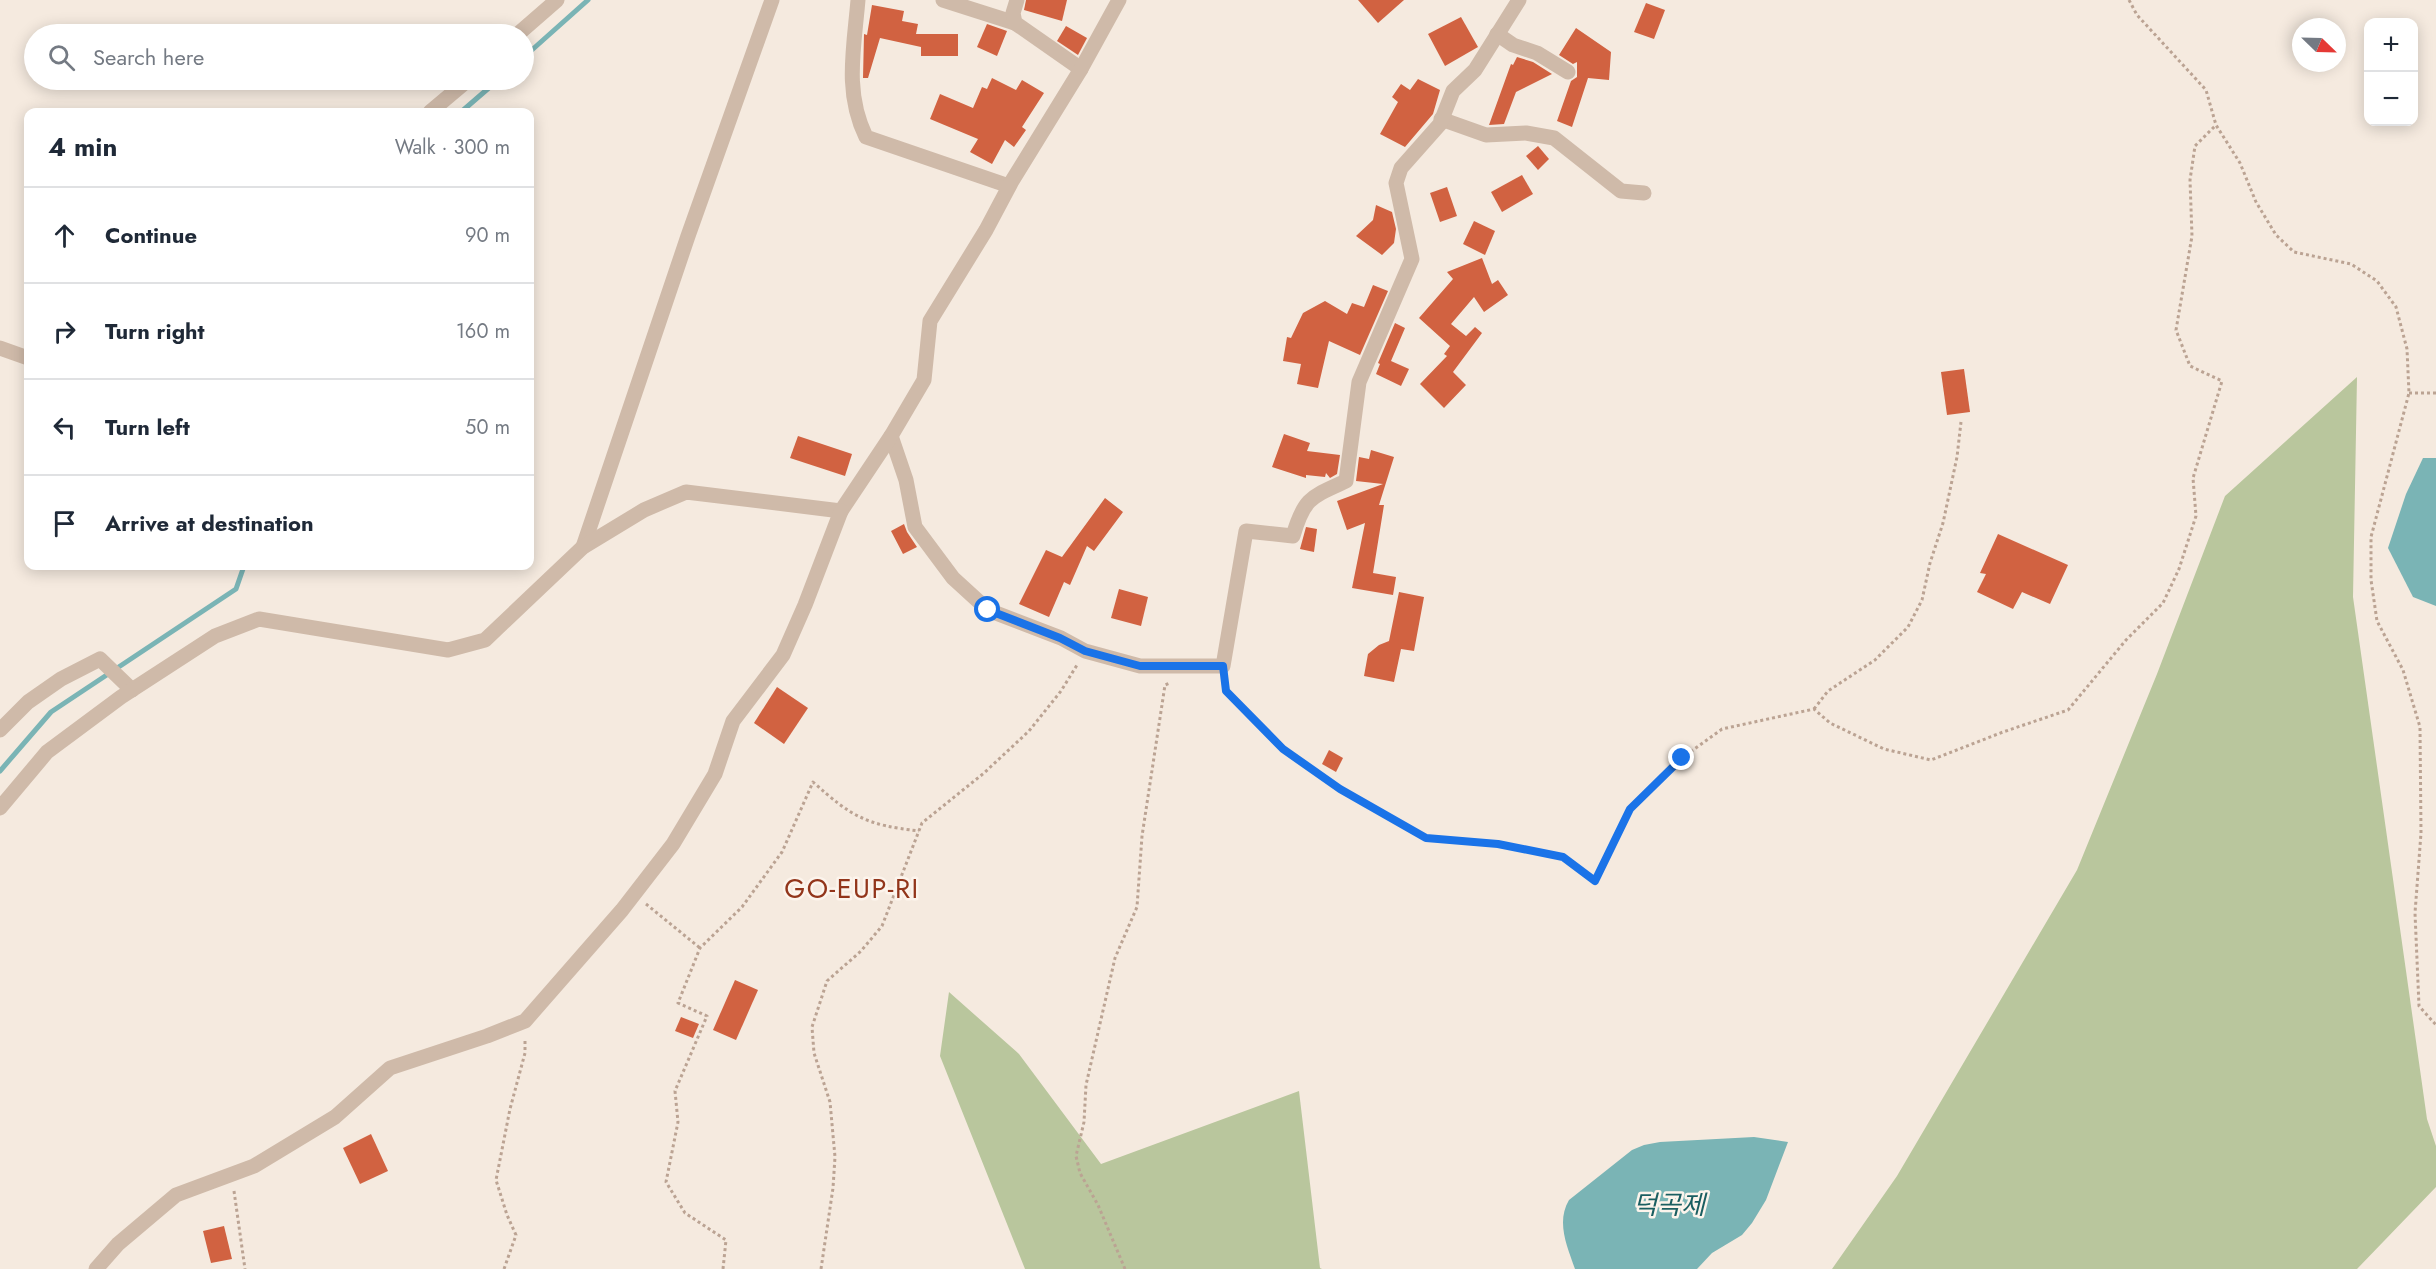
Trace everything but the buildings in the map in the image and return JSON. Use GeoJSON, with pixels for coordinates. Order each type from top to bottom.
{"type":"FeatureCollection","features":[{"type":"Feature","properties":{"kind":"street"},"geometry":{"type":"LineString","coordinates":[[529,24],[557,0]]}},
{"type":"Feature","properties":{"kind":"street"},"geometry":{"type":"LineString","coordinates":[[583,547],[688,236],[772,0]]}},
{"type":"Feature","properties":{"kind":"street"},"geometry":{"type":"LineString","coordinates":[[858,0],[851,90],[859,123],[867,137],[1009,186]]}},
{"type":"Feature","properties":{"kind":"street"},"geometry":{"type":"LineString","coordinates":[[944,0],[1015,24],[1081,69]]}},
{"type":"Feature","properties":{"kind":"street"},"geometry":{"type":"LineString","coordinates":[[1015,24],[1013,14],[1017,0]]}},
{"type":"Feature","properties":{"kind":"street"},"geometry":{"type":"LineString","coordinates":[[96,1269],[118,1244],[176,1195],[254,1166],[335,1117],[390,1068],[525,1021],[634,895],[673,844],[715,774],[732,721],[783,655],[841,511],[891,436],[924,380],[930,321],[1081,69],[1119,0]]}},
{"type":"Feature","properties":{"kind":"street"},"geometry":{"type":"LineString","coordinates":[[891,436],[906,480],[915,527],[952,578],[988,610],[1060,638],[1085,651],[1140,666],[1223,666],[1246,531],[1293,537],[1300,510],[1315,495],[1346,481],[1359,382],[1412,259],[1396,183],[1401,168],[1441,119],[1453,92],[1475,70],[1519,0]]}},
{"type":"Feature","properties":{"kind":"street"},"geometry":{"type":"LineString","coordinates":[[1497,34],[1514,45],[1537,53],[1568,72]]}},
{"type":"Feature","properties":{"kind":"street"},"geometry":{"type":"LineString","coordinates":[[435,108],[456,90]]}},
{"type":"Feature","properties":{"kind":"street"},"geometry":{"type":"LineString","coordinates":[[1441,119],[1486,135],[1526,133],[1554,138],[1621,191],[1644,193]]}},
{"type":"Feature","properties":{"kind":"street"},"geometry":{"type":"LineString","coordinates":[[0,348],[24,357]]}},
{"type":"Feature","properties":{"kind":"street"},"geometry":{"type":"LineString","coordinates":[[0,808],[47,752],[132,690],[216,636],[259,619],[448,650],[485,640],[583,547],[644,510],[686,492],[841,511]]}},
{"type":"Feature","properties":{"kind":"street"},"geometry":{"type":"LineString","coordinates":[[0,730],[28,702],[61,679],[100,659],[132,690]]}},
{"type":"Feature","properties":{"kind":"path"},"geometry":{"type":"LineString","coordinates":[[2129,0],[2137,15],[2206,90],[2216,125],[2240,163],[2256,202],[2276,235],[2294,252],[2351,264],[2377,281],[2396,307],[2407,349],[2409,393],[2371,537],[2371,580],[2377,621],[2403,670],[2421,727],[2421,832],[2415,913],[2419,1006],[2436,1025]]}},
{"type":"Feature","properties":{"kind":"path"},"geometry":{"type":"LineString","coordinates":[[1814,709],[1830,723],[1884,749],[1931,760],[2068,710],[2126,640],[2163,603],[2179,569],[2196,516],[2193,478],[2222,381],[2190,366],[2176,330],[2192,236],[2190,180],[2195,146],[2216,125]]}},
{"type":"Feature","properties":{"kind":"path"},"geometry":{"type":"LineString","coordinates":[[2409,393],[2436,393]]}},
{"type":"Feature","properties":{"kind":"path"},"geometry":{"type":"LineString","coordinates":[[1223,666],[1226,691],[1283,749],[1349,794],[1426,838],[1498,844],[1563,857],[1595,881],[1630,809],[1682,758],[1722,729],[1814,709],[1828,691],[1875,660],[1908,627],[1922,600],[1930,563],[1943,523],[1958,457],[1961,422]]}},
{"type":"Feature","properties":{"kind":"path"},"geometry":{"type":"LineString","coordinates":[[821,1269],[833,1188],[835,1157],[830,1102],[814,1053],[812,1027],[827,981],[861,951],[882,926],[922,823],[984,773],[1029,731],[1061,691],[1085,651]]}},
{"type":"Feature","properties":{"kind":"path"},"geometry":{"type":"LineString","coordinates":[[1125,1269],[1098,1205],[1080,1173],[1076,1156],[1084,1122],[1086,1085],[1115,958],[1137,907],[1142,836],[1165,685],[1175,682]]}},
{"type":"Feature","properties":{"kind":"path"},"geometry":{"type":"LineString","coordinates":[[723,1269],[726,1240],[685,1213],[666,1182],[678,1122],[675,1091],[707,1016],[678,1003],[700,948],[742,907],[782,852],[813,782],[857,817],[887,827],[919,831]]}},
{"type":"Feature","properties":{"kind":"path"},"geometry":{"type":"LineString","coordinates":[[634,895],[700,948]]}},
{"type":"Feature","properties":{"kind":"path"},"geometry":{"type":"LineString","coordinates":[[504,1269],[516,1235],[496,1180],[510,1109],[525,1053],[525,1021]]}},
{"type":"Feature","properties":{"kind":"path"},"geometry":{"type":"LineString","coordinates":[[231,1174],[245,1269]]}},
{"type":"Feature","properties":{"kind":"green space"},"geometry":{"type":"Polygon","coordinates":[[[2357,377],[2353,597],[2427,1119],[2436,1146],[2436,1187],[2357,1269],[1832,1269],[1897,1176],[2077,870],[2157,674],[2225,496],[2357,377]]]}},
{"type":"Feature","properties":{"kind":"green space"},"geometry":{"type":"Polygon","coordinates":[[[949,992],[1019,1054],[1101,1164],[1299,1091],[1320,1268],[1322,1269],[1025,1269],[940,1056],[949,992]]]}},
{"type":"Feature","properties":{"kind":"water"},"geometry":{"type":"Polygon","coordinates":[[[2423,458],[2436,458],[2436,606],[2413,597],[2388,548],[2406,494],[2423,458]]]}},
{"type":"Feature","properties":{"kind":"water","name":"덕곡제"},"geometry":{"type":"Polygon","coordinates":[[[1754,1137],[1788,1142],[1766,1200],[1742,1235],[1712,1253],[1697,1269],[1575,1269],[1564,1234],[1565,1208],[1569,1200],[1632,1150],[1660,1142],[1754,1137]]]}},
{"type":"Feature","properties":{"kind":"waterway"},"geometry":{"type":"LineString","coordinates":[[534,48],[588,0]]}},
{"type":"Feature","properties":{"kind":"waterway"},"geometry":{"type":"LineString","coordinates":[[466,108],[486,90]]}},
{"type":"Feature","properties":{"kind":"waterway"},"geometry":{"type":"LineString","coordinates":[[0,771],[51,712],[236,589],[243,570]]}},
{"type":"Feature","properties":{"kind":"district","name":"GO-EUP-RI"},"geometry":{"type":"Point","coordinates":[852,888]}},
{"type":"Feature","properties":{"kind":"route"},"geometry":{"type":"LineString","coordinates":[[988,610],[1060,638],[1085,651],[1140,666],[1223,666],[1226,691],[1283,749],[1340,789],[1426,838],[1498,844],[1563,857],[1595,881],[1630,809],[1682,758]]}}]}
